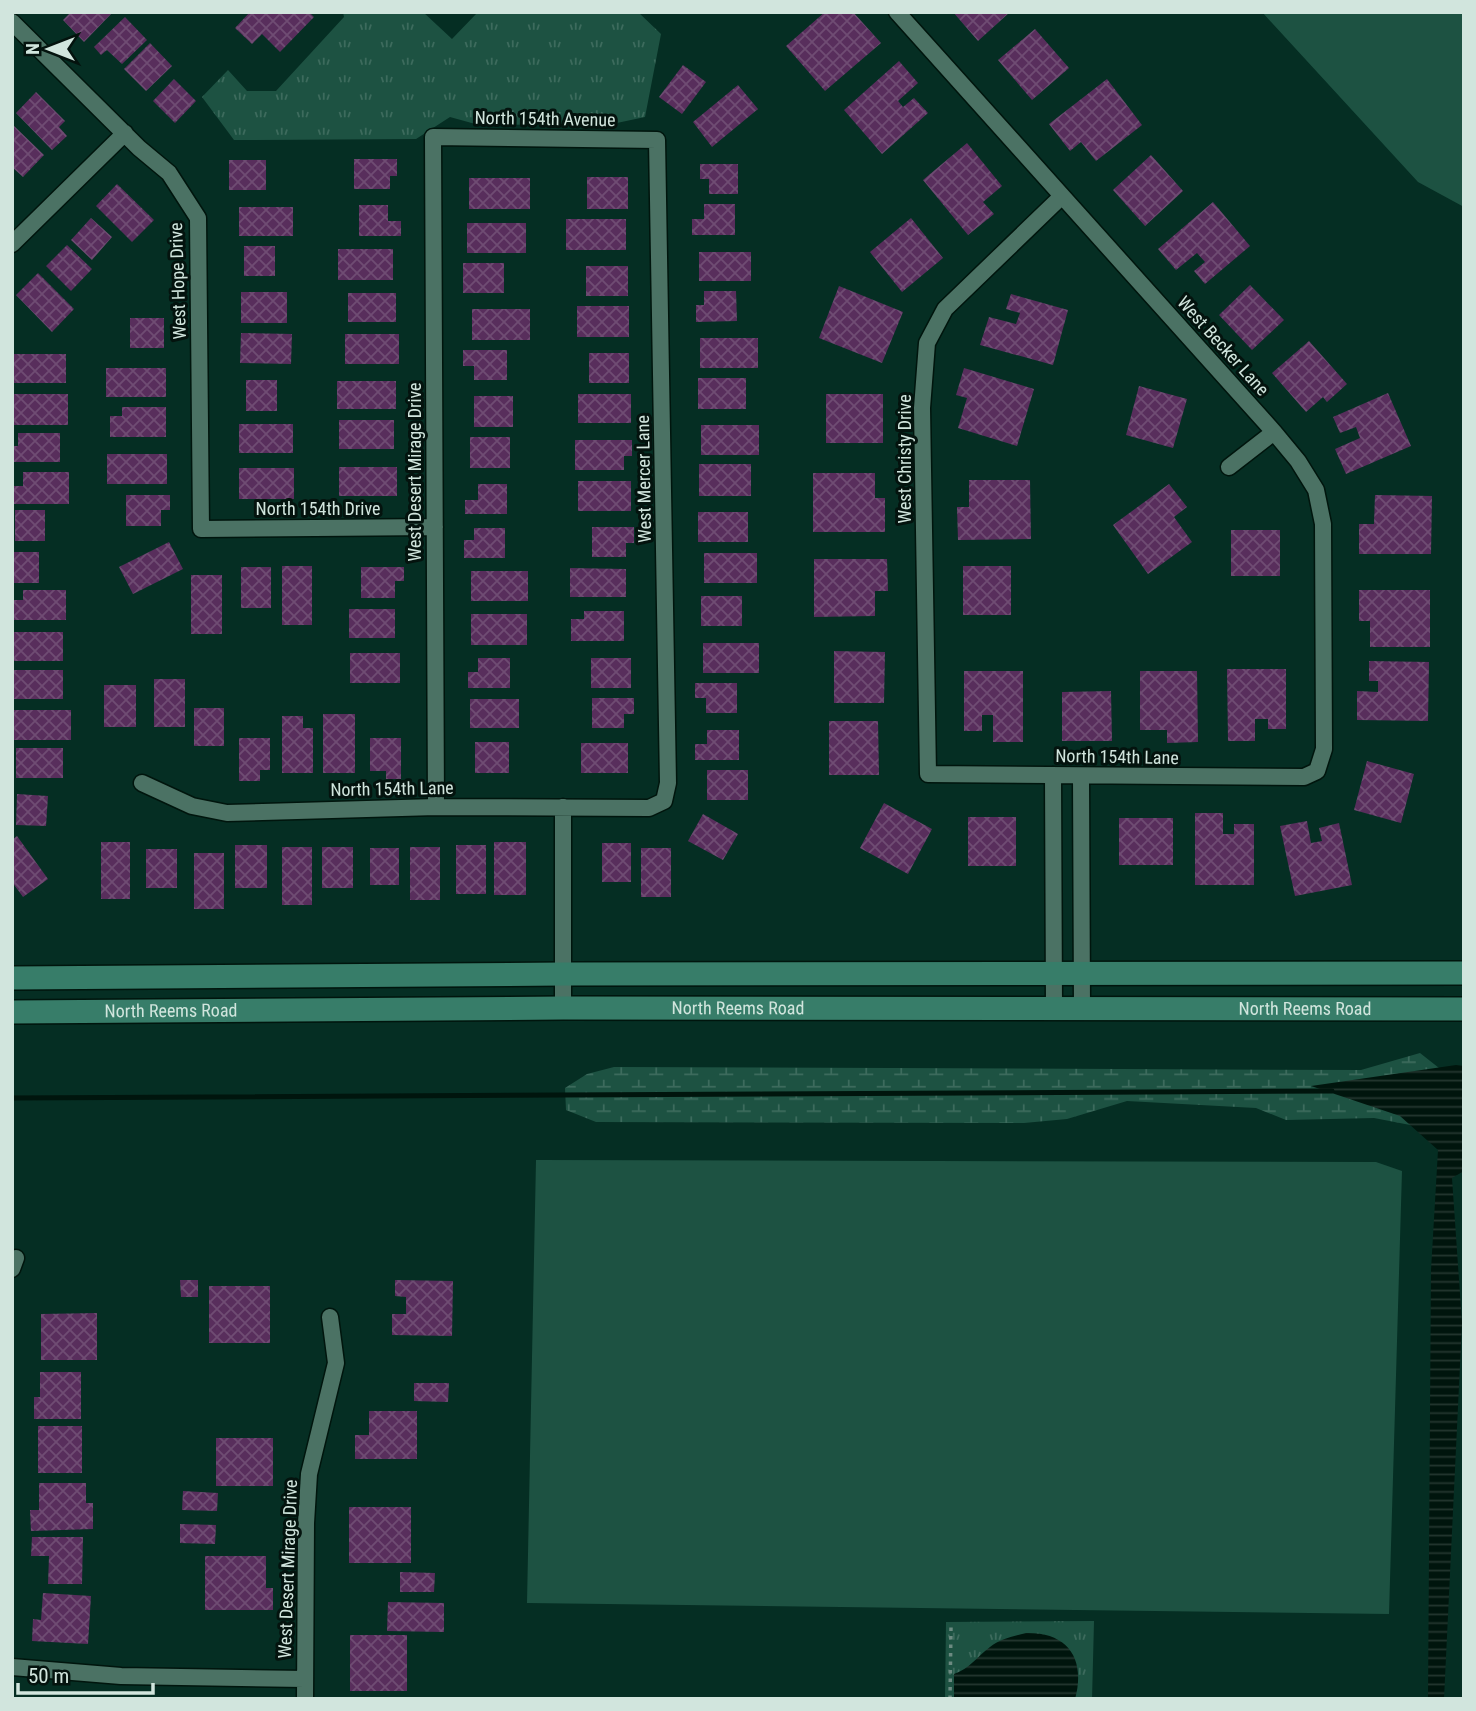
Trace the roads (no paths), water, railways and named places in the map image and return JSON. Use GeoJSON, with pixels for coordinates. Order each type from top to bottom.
{"type":"FeatureCollection","features":[{"type":"Feature","properties":{"kind":"main road","name":"North Reems Road"},"geometry":{"type":"LineString","coordinates":[[12,978],[1464,973]]}},
{"type":"Feature","properties":{"kind":"main road","name":"North Reems Road"},"geometry":{"type":"LineString","coordinates":[[12,1012],[563,1008],[1464,1009]]}},
{"type":"Feature","properties":{"kind":"street","name":"West Becker Lane"},"geometry":{"type":"LineString","coordinates":[[897,12],[1274,432],[1298,461],[1316,490],[1323,524],[1324,749],[1317,771],[1304,777]]}},
{"type":"Feature","properties":{"kind":"street","name":"West Hope Drive"},"geometry":{"type":"LineString","coordinates":[[12,22],[125,134],[169,173],[198,218],[201,529]]}},
{"type":"Feature","properties":{"kind":"street"},"geometry":{"type":"LineString","coordinates":[[12,244],[125,134]]}},
{"type":"Feature","properties":{"kind":"street","name":"North 154th Avenue"},"geometry":{"type":"LineString","coordinates":[[433,137],[657,140]]}},
{"type":"Feature","properties":{"kind":"street","name":"West Desert Mirage Drive"},"geometry":{"type":"LineString","coordinates":[[433,137],[436,807]]}},
{"type":"Feature","properties":{"kind":"street","name":"West Mercer Lane"},"geometry":{"type":"LineString","coordinates":[[649,808],[664,800],[668,783],[657,140]]}},
{"type":"Feature","properties":{"kind":"street","name":"West Christy Drive"},"geometry":{"type":"LineString","coordinates":[[929,775],[922,408],[927,343],[945,309],[1062,197]]}},
{"type":"Feature","properties":{"kind":"street"},"geometry":{"type":"LineString","coordinates":[[1229,467],[1274,432]]}},
{"type":"Feature","properties":{"kind":"street","name":"North 154th Drive"},"geometry":{"type":"LineString","coordinates":[[201,529],[435,527]]}},
{"type":"Feature","properties":{"kind":"street","name":"North 154th Lane"},"geometry":{"type":"LineString","coordinates":[[929,775],[1304,777]]}},
{"type":"Feature","properties":{"kind":"street"},"geometry":{"type":"LineString","coordinates":[[1053,775],[1054,1008]]}},
{"type":"Feature","properties":{"kind":"street"},"geometry":{"type":"LineString","coordinates":[[1081,776],[1082,1008]]}},
{"type":"Feature","properties":{"kind":"street","name":"North 154th Lane"},"geometry":{"type":"LineString","coordinates":[[142,783],[192,806],[227,813],[436,807],[649,808]]}},
{"type":"Feature","properties":{"kind":"street"},"geometry":{"type":"LineString","coordinates":[[563,807],[563,1008]]}},
{"type":"Feature","properties":{"kind":"street"},"geometry":{"type":"LineString","coordinates":[[1053,877],[1081,876]]}},
{"type":"Feature","properties":{"kind":"street","name":"West Desert Mirage Drive"},"geometry":{"type":"LineString","coordinates":[[305,1699],[309,1474],[336,1363],[330,1317]]}},
{"type":"Feature","properties":{"kind":"street"},"geometry":{"type":"LineString","coordinates":[[12,1667],[121,1676],[304,1679]]}},
{"type":"Feature","properties":{"kind":"waterway"},"geometry":{"type":"LineString","coordinates":[[12,1098],[1332,1091]]}}]}
